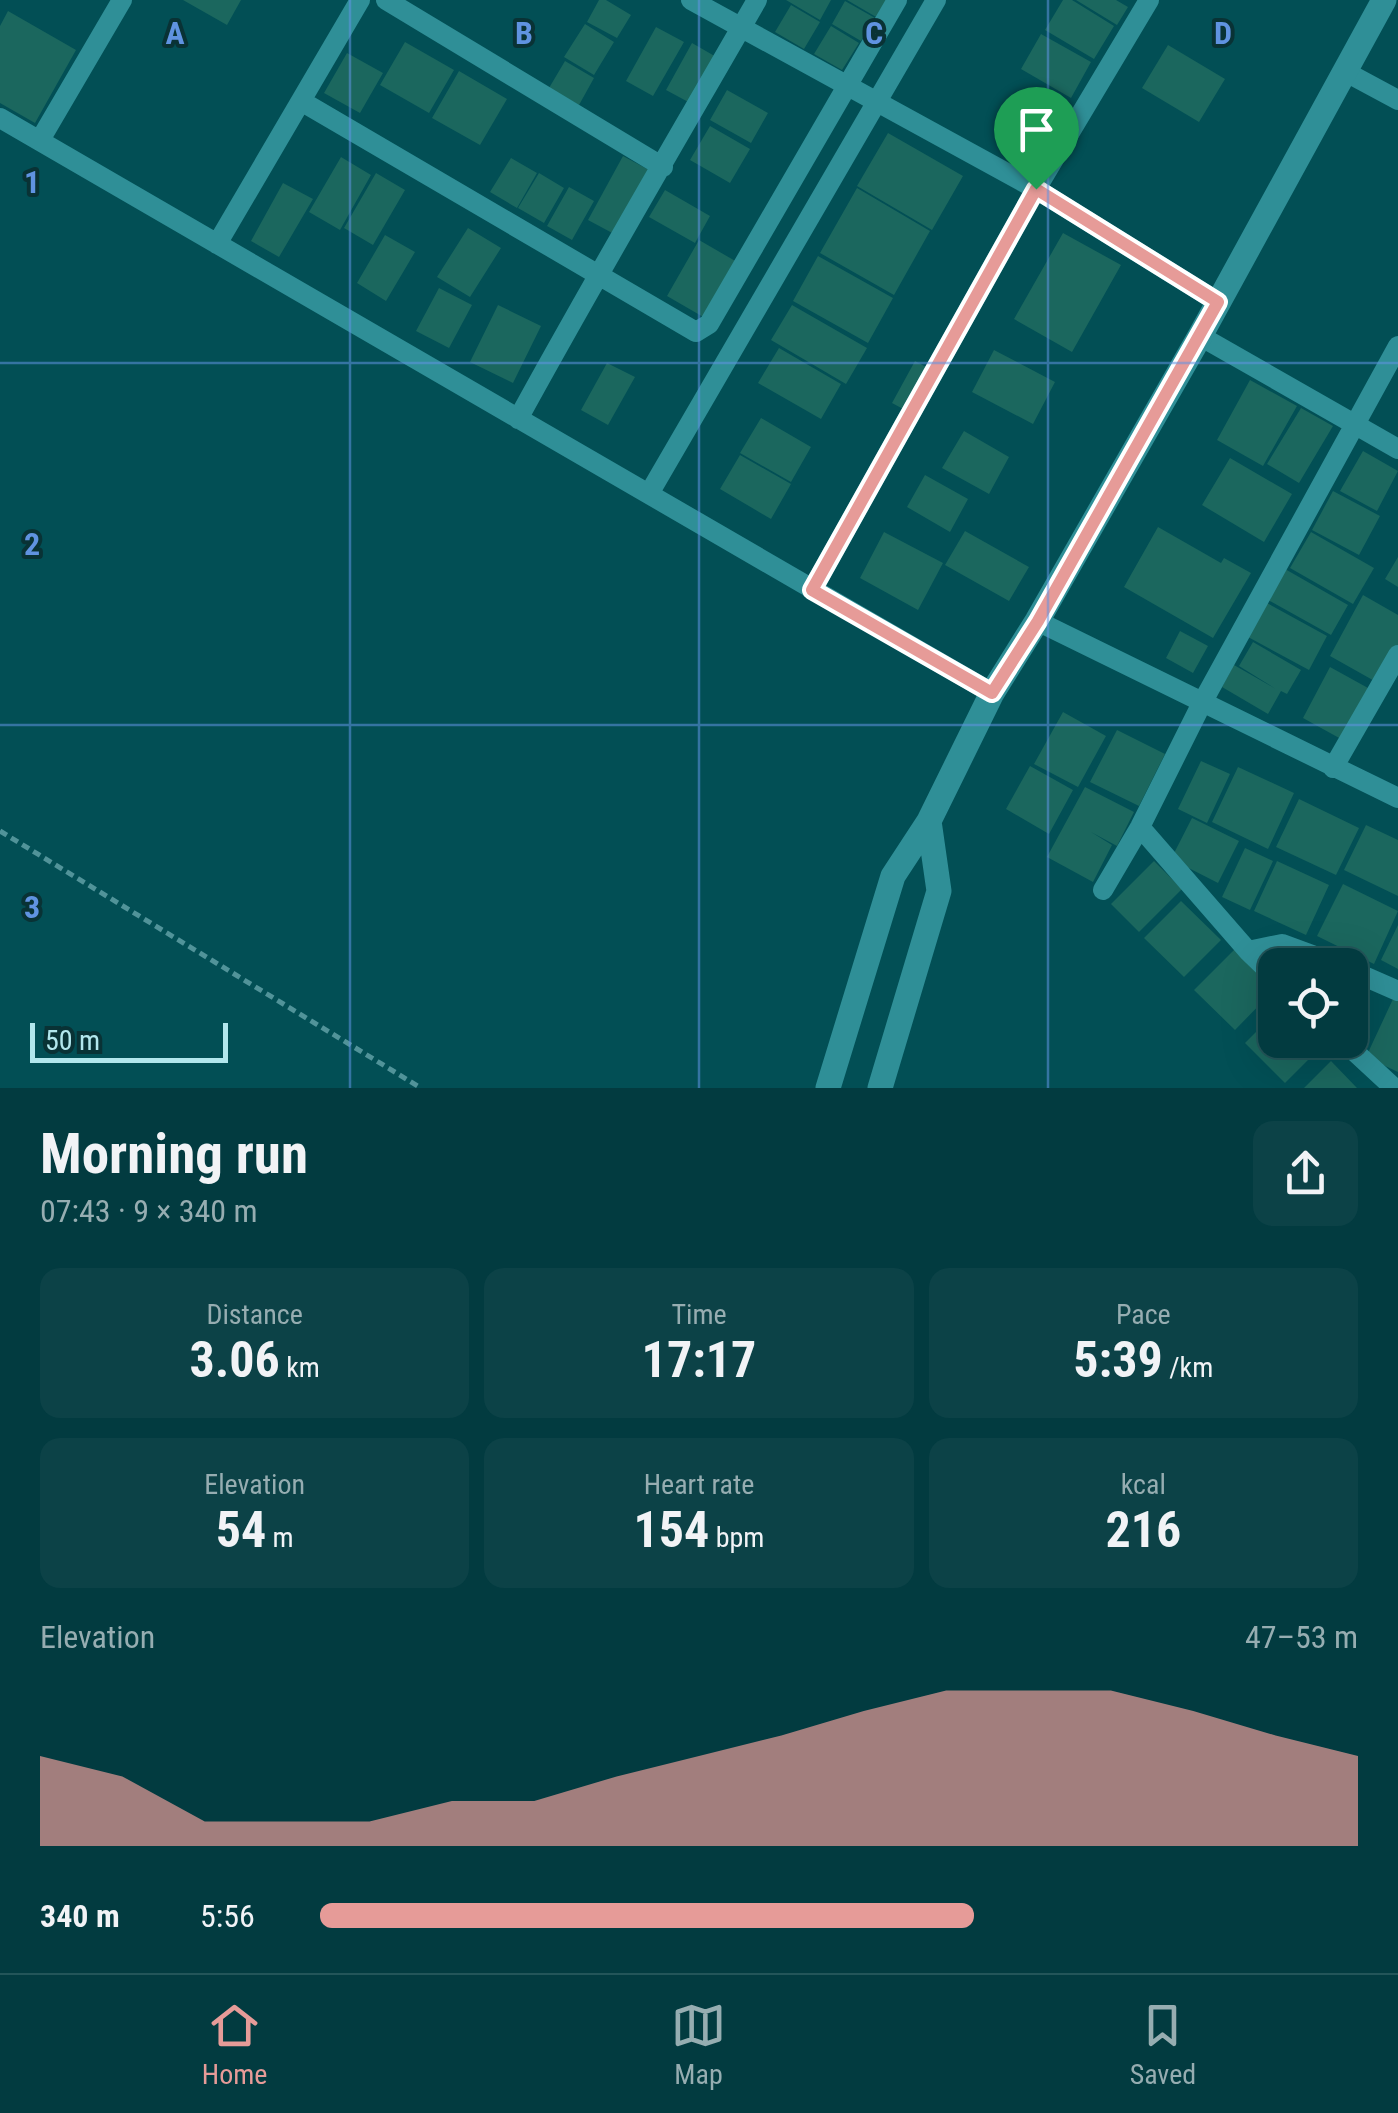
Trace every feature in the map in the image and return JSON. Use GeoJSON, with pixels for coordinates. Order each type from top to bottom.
{"type":"FeatureCollection","features":[{"type":"Feature","properties":{"kind":"street"},"geometry":{"type":"LineString","coordinates":[[40,140],[122,0]]}},
{"type":"Feature","properties":{"kind":"street"},"geometry":{"type":"LineString","coordinates":[[217,244],[360,0]]}},
{"type":"Feature","properties":{"kind":"street"},"geometry":{"type":"LineString","coordinates":[[386,0],[663,167]]}},
{"type":"Feature","properties":{"kind":"street"},"geometry":{"type":"LineString","coordinates":[[691,0],[1036,189],[1218,302]]}},
{"type":"Feature","properties":{"kind":"street"},"geometry":{"type":"LineString","coordinates":[[518,419],[597,273],[663,167],[757,0]]}},
{"type":"Feature","properties":{"kind":"street"},"geometry":{"type":"LineString","coordinates":[[301,102],[696,332],[704,329],[897,0]]}},
{"type":"Feature","properties":{"kind":"street"},"geometry":{"type":"LineString","coordinates":[[650,492],[936,0]]}},
{"type":"Feature","properties":{"kind":"street"},"geometry":{"type":"LineString","coordinates":[[812,590],[1036,189],[1149,0]]}},
{"type":"Feature","properties":{"kind":"street"},"geometry":{"type":"LineString","coordinates":[[828,1088],[893,876],[928,822],[992,693],[1038,621],[1200,336],[1384,0]]}},
{"type":"Feature","properties":{"kind":"street"},"geometry":{"type":"LineString","coordinates":[[1344,71],[1398,100]]}},
{"type":"Feature","properties":{"kind":"street"},"geometry":{"type":"LineString","coordinates":[[0,118],[992,693]]}},
{"type":"Feature","properties":{"kind":"street"},"geometry":{"type":"LineString","coordinates":[[1200,336],[1398,449]]}},
{"type":"Feature","properties":{"kind":"street"},"geometry":{"type":"LineString","coordinates":[[1103,890],[1398,346]]}},
{"type":"Feature","properties":{"kind":"street"},"geometry":{"type":"LineString","coordinates":[[1038,621],[1398,798]]}},
{"type":"Feature","properties":{"kind":"street"},"geometry":{"type":"LineString","coordinates":[[1333,768],[1398,655]]}},
{"type":"Feature","properties":{"kind":"street"},"geometry":{"type":"LineString","coordinates":[[880,1088],[939,892],[928,822]]}},
{"type":"Feature","properties":{"kind":"street"},"geometry":{"type":"LineString","coordinates":[[1140,827],[1258,960]]}},
{"type":"Feature","properties":{"kind":"street"},"geometry":{"type":"LineString","coordinates":[[1263,948],[1282,944],[1293,948]]}},
{"type":"Feature","properties":{"kind":"street"},"geometry":{"type":"LineString","coordinates":[[1248,951],[1258,949]]}},
{"type":"Feature","properties":{"kind":"street"},"geometry":{"type":"LineString","coordinates":[[1368,978],[1398,991]]}},
{"type":"Feature","properties":{"kind":"street"},"geometry":{"type":"LineString","coordinates":[[1362,1058],[1394,1088]]}},
{"type":"Feature","properties":{"kind":"path"},"geometry":{"type":"LineString","coordinates":[[0,831],[421,1088]]}},
{"type":"Feature","properties":{"kind":"building"},"geometry":{"type":"Polygon","coordinates":[[[183,0],[241,0],[227,25],[183,0]]]}},
{"type":"Feature","properties":{"kind":"building"},"geometry":{"type":"Polygon","coordinates":[[[599,0],[631,15],[617,38],[587,22],[599,0]]]}},
{"type":"Feature","properties":{"kind":"building"},"geometry":{"type":"Polygon","coordinates":[[[786,0],[831,0],[820,20],[786,0]]]}},
{"type":"Feature","properties":{"kind":"building"},"geometry":{"type":"Polygon","coordinates":[[[847,0],[895,0],[883,21],[847,0]]]}},
{"type":"Feature","properties":{"kind":"building"},"geometry":{"type":"Polygon","coordinates":[[[1063,0],[1072,0],[1114,26],[1094,59],[1045,30],[1063,0]]]}},
{"type":"Feature","properties":{"kind":"building"},"geometry":{"type":"Polygon","coordinates":[[[1076,0],[1116,0],[1128,7],[1117,25],[1076,0]]]}},
{"type":"Feature","properties":{"kind":"building"},"geometry":{"type":"Polygon","coordinates":[[[845,1],[875,18],[861,41],[832,24],[845,1]]]}},
{"type":"Feature","properties":{"kind":"building"},"geometry":{"type":"Polygon","coordinates":[[[791,5],[820,22],[804,49],[775,32],[791,5]]]}},
{"type":"Feature","properties":{"kind":"building"},"geometry":{"type":"Polygon","coordinates":[[[8,11],[76,50],[35,123],[0,103],[0,26],[8,11]]]}},
{"type":"Feature","properties":{"kind":"building"},"geometry":{"type":"Polygon","coordinates":[[[585,24],[614,42],[594,75],[564,57],[585,24]]]}},
{"type":"Feature","properties":{"kind":"building"},"geometry":{"type":"Polygon","coordinates":[[[831,26],[859,43],[842,70],[814,54],[831,26]]]}},
{"type":"Feature","properties":{"kind":"building"},"geometry":{"type":"Polygon","coordinates":[[[656,27],[684,42],[653,96],[626,81],[656,27]]]}},
{"type":"Feature","properties":{"kind":"building"},"geometry":{"type":"Polygon","coordinates":[[[1041,34],[1091,62],[1071,98],[1021,69],[1041,34]]]}},
{"type":"Feature","properties":{"kind":"building"},"geometry":{"type":"Polygon","coordinates":[[[405,42],[454,70],[429,113],[380,85],[405,42]]]}},
{"type":"Feature","properties":{"kind":"building"},"geometry":{"type":"Polygon","coordinates":[[[692,43],[718,58],[692,104],[666,90],[692,43]]]}},
{"type":"Feature","properties":{"kind":"building"},"geometry":{"type":"Polygon","coordinates":[[[1168,45],[1225,79],[1199,122],[1142,88],[1168,45]]]}},
{"type":"Feature","properties":{"kind":"building"},"geometry":{"type":"Polygon","coordinates":[[[347,53],[383,73],[360,113],[324,93],[347,53]]]}},
{"type":"Feature","properties":{"kind":"building"},"geometry":{"type":"Polygon","coordinates":[[[565,61],[594,78],[579,105],[549,88],[565,61]]]}},
{"type":"Feature","properties":{"kind":"building"},"geometry":{"type":"Polygon","coordinates":[[[459,71],[507,99],[480,145],[432,118],[459,71]]]}},
{"type":"Feature","properties":{"kind":"building"},"geometry":{"type":"Polygon","coordinates":[[[727,90],[768,113],[751,143],[710,120],[727,90]]]}},
{"type":"Feature","properties":{"kind":"building"},"geometry":{"type":"Polygon","coordinates":[[[710,126],[750,149],[730,183],[690,160],[710,126]]]}},
{"type":"Feature","properties":{"kind":"building"},"geometry":{"type":"Polygon","coordinates":[[[888,133],[963,176],[932,230],[857,186],[888,133]]]}},
{"type":"Feature","properties":{"kind":"building"},"geometry":{"type":"Polygon","coordinates":[[[623,156],[651,171],[616,235],[588,220],[623,156]]]}},
{"type":"Feature","properties":{"kind":"building"},"geometry":{"type":"Polygon","coordinates":[[[341,157],[371,175],[340,230],[309,212],[341,157]]]}},
{"type":"Feature","properties":{"kind":"building"},"geometry":{"type":"Polygon","coordinates":[[[511,158],[537,173],[517,208],[490,192],[511,158]]]}},
{"type":"Feature","properties":{"kind":"building"},"geometry":{"type":"Polygon","coordinates":[[[376,173],[405,190],[373,245],[344,228],[376,173]]]}},
{"type":"Feature","properties":{"kind":"building"},"geometry":{"type":"Polygon","coordinates":[[[539,173],[564,188],[544,223],[518,208],[539,173]]]}},
{"type":"Feature","properties":{"kind":"building"},"geometry":{"type":"Polygon","coordinates":[[[283,183],[313,199],[279,257],[251,241],[283,183]]]}},
{"type":"Feature","properties":{"kind":"building"},"geometry":{"type":"Polygon","coordinates":[[[569,187],[594,201],[572,240],[547,226],[569,187]]]}},
{"type":"Feature","properties":{"kind":"building"},"geometry":{"type":"Polygon","coordinates":[[[857,188],[930,231],[894,295],[820,253],[857,188]]]}},
{"type":"Feature","properties":{"kind":"building"},"geometry":{"type":"Polygon","coordinates":[[[665,190],[710,216],[695,243],[649,217],[665,190]]]}},
{"type":"Feature","properties":{"kind":"building"},"geometry":{"type":"Polygon","coordinates":[[[468,228],[501,248],[470,297],[437,277],[468,228]]]}},
{"type":"Feature","properties":{"kind":"building"},"geometry":{"type":"Polygon","coordinates":[[[1063,233],[1121,265],[1072,352],[1014,319],[1063,233]]]}},
{"type":"Feature","properties":{"kind":"building"},"geometry":{"type":"Polygon","coordinates":[[[385,235],[415,252],[386,301],[357,283],[385,235]]]}},
{"type":"Feature","properties":{"kind":"building"},"geometry":{"type":"Polygon","coordinates":[[[699,240],[737,262],[705,318],[667,296],[699,240]]]}},
{"type":"Feature","properties":{"kind":"building"},"geometry":{"type":"Polygon","coordinates":[[[818,256],[893,298],[868,343],[793,301],[818,256]]]}},
{"type":"Feature","properties":{"kind":"building"},"geometry":{"type":"Polygon","coordinates":[[[439,288],[472,305],[449,348],[416,331],[439,288]]]}},
{"type":"Feature","properties":{"kind":"building"},"geometry":{"type":"Polygon","coordinates":[[[498,305],[541,326],[513,383],[470,362],[498,305]]]}},
{"type":"Feature","properties":{"kind":"building"},"geometry":{"type":"Polygon","coordinates":[[[792,305],[867,348],[846,384],[771,340],[792,305]]]}},
{"type":"Feature","properties":{"kind":"building"},"geometry":{"type":"Polygon","coordinates":[[[779,348],[841,384],[821,419],[758,383],[779,348]]]}},
{"type":"Feature","properties":{"kind":"building"},"geometry":{"type":"Polygon","coordinates":[[[994,350],[1055,382],[1033,424],[972,392],[994,350]]]}},
{"type":"Feature","properties":{"kind":"building"},"geometry":{"type":"Polygon","coordinates":[[[915,361],[928,368],[905,410],[892,403],[915,361]]]}},
{"type":"Feature","properties":{"kind":"building"},"geometry":{"type":"Polygon","coordinates":[[[607,363],[635,377],[608,425],[581,410],[607,363]]]}},
{"type":"Feature","properties":{"kind":"building"},"geometry":{"type":"Polygon","coordinates":[[[1250,380],[1297,406],[1263,466],[1217,440],[1250,380]]]}},
{"type":"Feature","properties":{"kind":"building"},"geometry":{"type":"Polygon","coordinates":[[[1301,408],[1333,426],[1299,483],[1267,464],[1301,408]]]}},
{"type":"Feature","properties":{"kind":"building"},"geometry":{"type":"Polygon","coordinates":[[[761,418],[811,447],[791,482],[740,453],[761,418]]]}},
{"type":"Feature","properties":{"kind":"building"},"geometry":{"type":"Polygon","coordinates":[[[964,431],[1009,457],[989,494],[942,468],[964,431]]]}},
{"type":"Feature","properties":{"kind":"building"},"geometry":{"type":"Polygon","coordinates":[[[1363,451],[1398,471],[1377,511],[1340,491],[1363,451]]]}},
{"type":"Feature","properties":{"kind":"building"},"geometry":{"type":"Polygon","coordinates":[[[740,455],[791,484],[771,519],[720,489],[740,455]]]}},
{"type":"Feature","properties":{"kind":"building"},"geometry":{"type":"Polygon","coordinates":[[[1230,458],[1292,494],[1264,542],[1202,505],[1230,458]]]}},
{"type":"Feature","properties":{"kind":"building"},"geometry":{"type":"Polygon","coordinates":[[[925,475],[968,499],[950,532],[907,507],[925,475]]]}},
{"type":"Feature","properties":{"kind":"building"},"geometry":{"type":"Polygon","coordinates":[[[1333,491],[1380,516],[1359,555],[1312,530],[1333,491]]]}},
{"type":"Feature","properties":{"kind":"building"},"geometry":{"type":"Polygon","coordinates":[[[1158,527],[1221,563],[1224,558],[1251,573],[1213,638],[1124,587],[1158,527]]]}},
{"type":"Feature","properties":{"kind":"building"},"geometry":{"type":"Polygon","coordinates":[[[965,531],[1029,567],[1009,601],[945,565],[965,531]]]}},
{"type":"Feature","properties":{"kind":"building"},"geometry":{"type":"Polygon","coordinates":[[[884,532],[943,563],[918,610],[860,578],[884,532]]]}},
{"type":"Feature","properties":{"kind":"building"},"geometry":{"type":"Polygon","coordinates":[[[1311,532],[1374,568],[1353,604],[1290,568],[1311,532]]]}},
{"type":"Feature","properties":{"kind":"building"},"geometry":{"type":"Polygon","coordinates":[[[1398,557],[1398,587],[1385,579],[1398,557]]]}},
{"type":"Feature","properties":{"kind":"building"},"geometry":{"type":"Polygon","coordinates":[[[1285,569],[1348,605],[1331,635],[1268,600],[1285,569]]]}},
{"type":"Feature","properties":{"kind":"building"},"geometry":{"type":"Polygon","coordinates":[[[1363,595],[1398,615],[1398,648],[1378,683],[1330,656],[1363,595]]]}},
{"type":"Feature","properties":{"kind":"building"},"geometry":{"type":"Polygon","coordinates":[[[1267,603],[1327,636],[1309,670],[1248,637],[1267,603]]]}},
{"type":"Feature","properties":{"kind":"building"},"geometry":{"type":"Polygon","coordinates":[[[1180,631],[1208,646],[1193,673],[1166,658],[1180,631]]]}},
{"type":"Feature","properties":{"kind":"building"},"geometry":{"type":"Polygon","coordinates":[[[1253,642],[1301,670],[1287,694],[1281,691],[1268,714],[1222,687],[1234,665],[1276,689],[1239,666],[1253,642]]]}},
{"type":"Feature","properties":{"kind":"building"},"geometry":{"type":"Polygon","coordinates":[[[1330,667],[1368,688],[1341,739],[1303,718],[1330,667]]]}},
{"type":"Feature","properties":{"kind":"building"},"geometry":{"type":"Polygon","coordinates":[[[1063,712],[1106,736],[1078,787],[1034,764],[1063,712]]]}},
{"type":"Feature","properties":{"kind":"building"},"geometry":{"type":"Polygon","coordinates":[[[1117,730],[1165,754],[1139,806],[1090,782],[1117,730]]]}},
{"type":"Feature","properties":{"kind":"building"},"geometry":{"type":"Polygon","coordinates":[[[1201,761],[1230,774],[1207,823],[1178,809],[1201,761]]]}},
{"type":"Feature","properties":{"kind":"building"},"geometry":{"type":"Polygon","coordinates":[[[1030,766],[1073,790],[1049,834],[1006,809],[1030,766]]]}},
{"type":"Feature","properties":{"kind":"building"},"geometry":{"type":"Polygon","coordinates":[[[1238,767],[1294,793],[1268,849],[1212,822],[1238,767]]]}},
{"type":"Feature","properties":{"kind":"building"},"geometry":{"type":"Polygon","coordinates":[[[1085,787],[1134,812],[1117,846],[1091,832],[1112,845],[1093,882],[1047,857],[1085,787]]]}},
{"type":"Feature","properties":{"kind":"building"},"geometry":{"type":"Polygon","coordinates":[[[1299,799],[1359,828],[1336,875],[1276,847],[1299,799]]]}},
{"type":"Feature","properties":{"kind":"building"},"geometry":{"type":"Polygon","coordinates":[[[1192,818],[1239,841],[1218,883],[1171,859],[1192,818]]]}},
{"type":"Feature","properties":{"kind":"building"},"geometry":{"type":"Polygon","coordinates":[[[1366,825],[1398,840],[1398,896],[1344,870],[1366,825]]]}},
{"type":"Feature","properties":{"kind":"building"},"geometry":{"type":"Polygon","coordinates":[[[1245,848],[1273,861],[1250,910],[1222,897],[1245,848]]]}},
{"type":"Feature","properties":{"kind":"building"},"geometry":{"type":"Polygon","coordinates":[[[1154,861],[1182,889],[1139,932],[1111,904],[1154,861]]]}},
{"type":"Feature","properties":{"kind":"building"},"geometry":{"type":"Polygon","coordinates":[[[1277,861],[1329,885],[1306,935],[1254,911],[1277,861]]]}},
{"type":"Feature","properties":{"kind":"building"},"geometry":{"type":"Polygon","coordinates":[[[1343,884],[1398,911],[1374,964],[1368,961],[1368,948],[1341,948],[1317,936],[1343,884]]]}},
{"type":"Feature","properties":{"kind":"building"},"geometry":{"type":"Polygon","coordinates":[[[1181,901],[1221,940],[1184,977],[1144,938],[1181,901]]]}},
{"type":"Feature","properties":{"kind":"building"},"geometry":{"type":"Polygon","coordinates":[[[1398,925],[1398,969],[1381,960],[1398,925]]]}},
{"type":"Feature","properties":{"kind":"building"},"geometry":{"type":"Polygon","coordinates":[[[1238,946],[1258,966],[1258,1006],[1235,1030],[1194,990],[1238,946]]]}},
{"type":"Feature","properties":{"kind":"building"},"geometry":{"type":"Polygon","coordinates":[[[1393,999],[1398,1001],[1398,1072],[1368,1058],[1393,999]]]}},
{"type":"Feature","properties":{"kind":"building"},"geometry":{"type":"Polygon","coordinates":[[[1258,1030],[1258,1056],[1245,1043],[1258,1030]]]}},
{"type":"Feature","properties":{"kind":"building"},"geometry":{"type":"Polygon","coordinates":[[[1260,1058],[1310,1058],[1285,1083],[1260,1058]]]}},
{"type":"Feature","properties":{"kind":"building"},"geometry":{"type":"Polygon","coordinates":[[[1331,1061],[1357,1088],[1304,1088],[1331,1061]]]}},
{"type":"Feature","properties":{"kind":"route"},"geometry":{"type":"LineString","coordinates":[[1036,189],[1218,302],[1038,621],[992,693],[812,590],[1036,189]]}}]}
